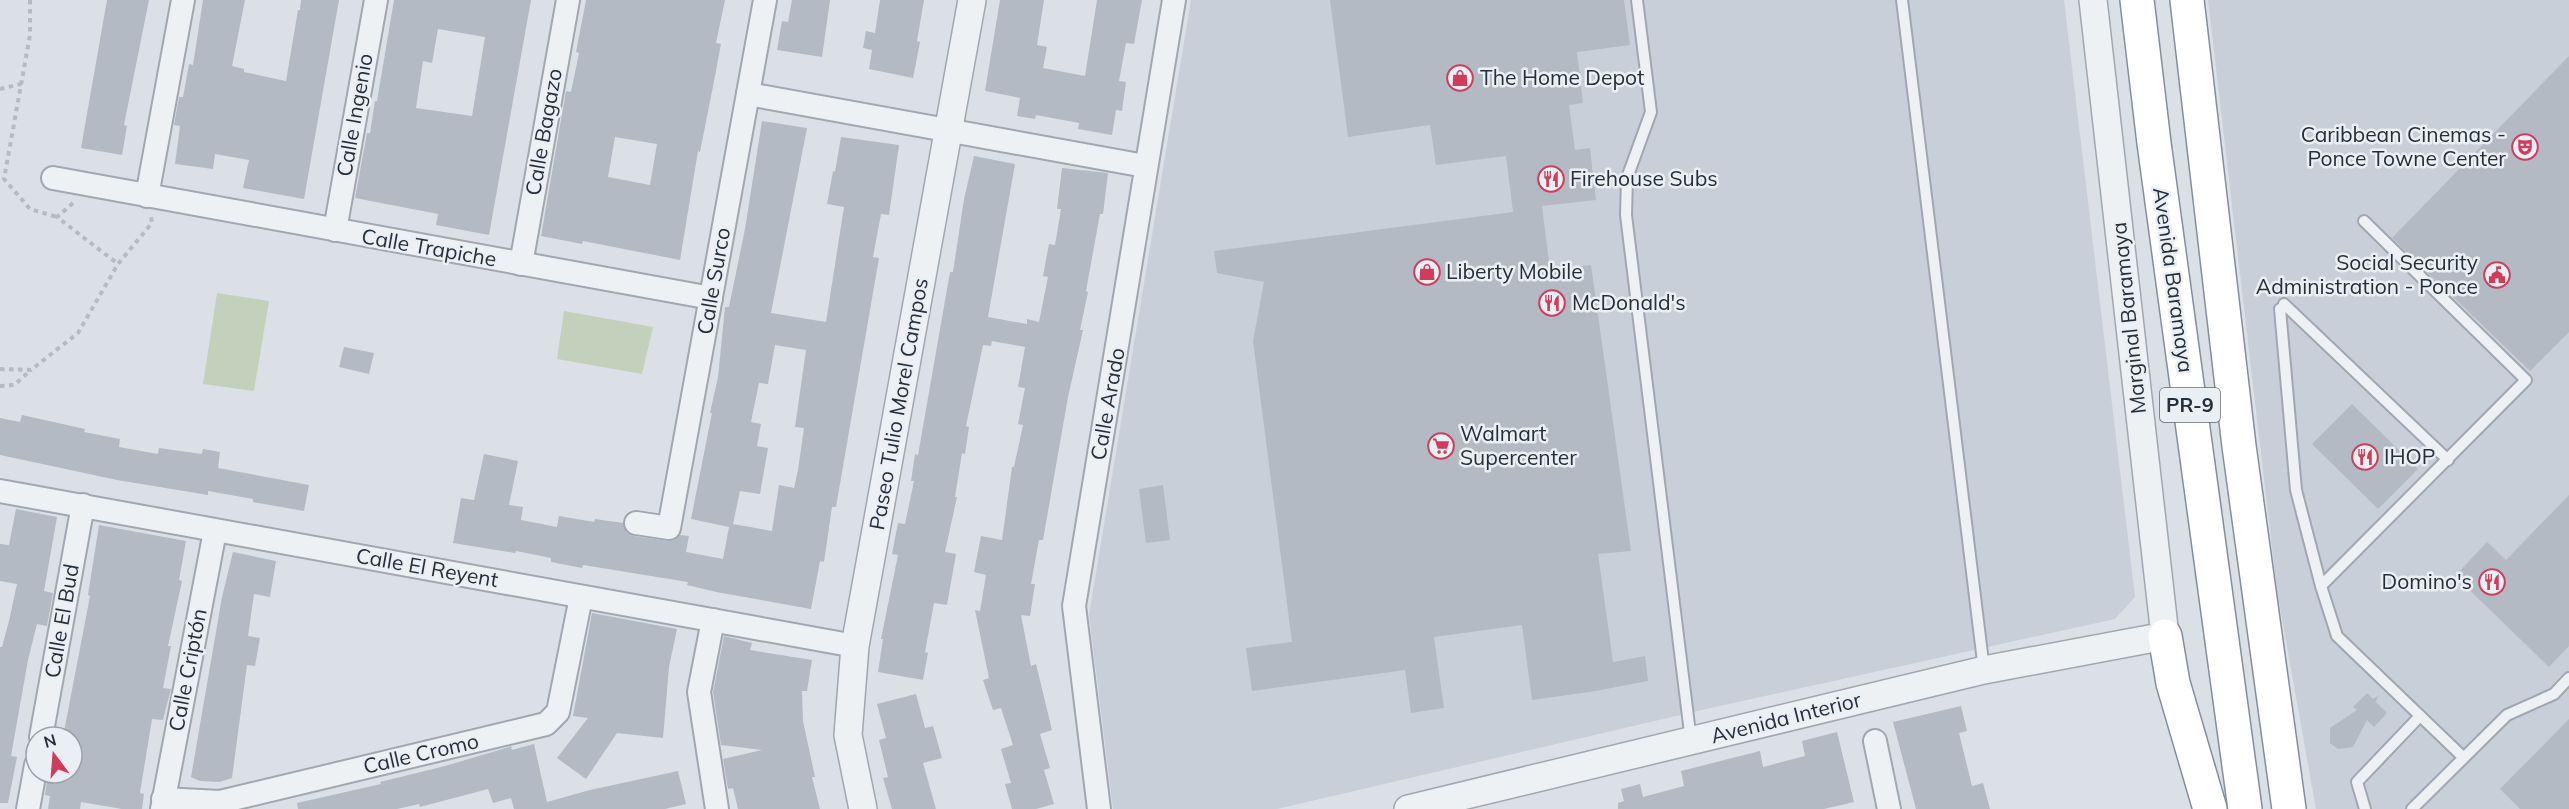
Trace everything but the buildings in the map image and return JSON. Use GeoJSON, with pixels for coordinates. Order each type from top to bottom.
{"type":"FeatureCollection","features":[{"type":"Feature","properties":{"kind":"highway","name":"Avenida Baramaya"},"geometry":{"type":"LineString","coordinates":[[2137,0],[2154,143],[2245,809]]}},
{"type":"Feature","properties":{"kind":"highway","name":"Avenida Baramaya"},"geometry":{"type":"LineString","coordinates":[[2187,0],[2239,446],[2289,809]]}},
{"type":"Feature","properties":{"kind":"highway"},"geometry":{"type":"LineString","coordinates":[[2165,636],[2173,683],[2210,809]]}},
{"type":"Feature","properties":{"kind":"street"},"geometry":{"type":"LineString","coordinates":[[147,195],[183,0]]}},
{"type":"Feature","properties":{"kind":"street","name":"Calle Ingenio"},"geometry":{"type":"LineString","coordinates":[[335,230],[376,0]]}},
{"type":"Feature","properties":{"kind":"street","name":"Calle Bagazo"},"geometry":{"type":"LineString","coordinates":[[521,264],[568,0]]}},
{"type":"Feature","properties":{"kind":"street","name":"Calle Surco"},"geometry":{"type":"LineString","coordinates":[[636,523],[669,528],[765,0]]}},
{"type":"Feature","properties":{"kind":"street","name":"Paseo Tulio Morel Campos"},"geometry":{"type":"LineString","coordinates":[[863,809],[848,735],[855,646],[972,0]]}},
{"type":"Feature","properties":{"kind":"street","name":"Calle Arado"},"geometry":{"type":"LineString","coordinates":[[1099,809],[1074,606],[1174,0]]}},
{"type":"Feature","properties":{"kind":"street","name":"Marginal Baramaya"},"geometry":{"type":"LineString","coordinates":[[2093,0],[2165,636]]}},
{"type":"Feature","properties":{"kind":"street"},"geometry":{"type":"LineString","coordinates":[[748,94],[1145,166]]}},
{"type":"Feature","properties":{"kind":"street","name":"Calle Trapiche"},"geometry":{"type":"LineString","coordinates":[[53,178],[711,298]]}},
{"type":"Feature","properties":{"kind":"street","name":"Calle El Reyent"},"geometry":{"type":"LineString","coordinates":[[0,490],[855,646]]}},
{"type":"Feature","properties":{"kind":"street","name":"Calle El Bud"},"geometry":{"type":"LineString","coordinates":[[43,725],[83,505]]}},
{"type":"Feature","properties":{"kind":"street","name":"Calle Criptón"},"geometry":{"type":"LineString","coordinates":[[163,804],[215,531]]}},
{"type":"Feature","properties":{"kind":"street","name":"Calle Cromo"},"geometry":{"type":"LineString","coordinates":[[163,804],[220,802],[546,724],[558,712],[581,597]]}},
{"type":"Feature","properties":{"kind":"street"},"geometry":{"type":"LineString","coordinates":[[712,620],[699,692],[717,809]]}},
{"type":"Feature","properties":{"kind":"street","name":"Avenida Interior"},"geometry":{"type":"LineString","coordinates":[[1408,809],[1984,670],[2165,636]]}},
{"type":"Feature","properties":{"kind":"street"},"geometry":{"type":"LineString","coordinates":[[1875,741],[1889,809]]}},
{"type":"Feature","properties":{"kind":"street"},"geometry":{"type":"LineString","coordinates":[[28,809],[32,785]]}},
{"type":"Feature","properties":{"kind":"lane"},"geometry":{"type":"LineString","coordinates":[[1637,0],[1652,112],[1627,178],[1626,215],[1691,741]]}},
{"type":"Feature","properties":{"kind":"lane"},"geometry":{"type":"LineString","coordinates":[[1902,0],[1984,670]]}},
{"type":"Feature","properties":{"kind":"lane"},"geometry":{"type":"LineString","coordinates":[[2321,586],[2526,380],[2364,221]]}},
{"type":"Feature","properties":{"kind":"lane"},"geometry":{"type":"LineString","coordinates":[[2448,460],[2282,307],[2296,490],[2321,586],[2337,636],[2463,758]]}},
{"type":"Feature","properties":{"kind":"lane"},"geometry":{"type":"LineString","coordinates":[[2412,809],[2507,715],[2554,694],[2569,678]]}},
{"type":"Feature","properties":{"kind":"lane"},"geometry":{"type":"LineString","coordinates":[[2365,809],[2357,782],[2420,716]]}},
{"type":"Feature","properties":{"kind":"path"},"geometry":{"type":"LineString","coordinates":[[30,0],[30,35],[2,178],[30,209],[57,217],[118,264]]}},
{"type":"Feature","properties":{"kind":"path"},"geometry":{"type":"LineString","coordinates":[[0,89],[21,84]]}},
{"type":"Feature","properties":{"kind":"path"},"geometry":{"type":"LineString","coordinates":[[57,217],[93,186]]}},
{"type":"Feature","properties":{"kind":"path"},"geometry":{"type":"LineString","coordinates":[[0,386],[14,385],[78,333],[118,264],[152,224],[147,195]]}},
{"type":"Feature","properties":{"kind":"path"},"geometry":{"type":"LineString","coordinates":[[0,369],[31,370]]}},
{"type":"Feature","properties":{"kind":"shaded area"},"geometry":{"type":"Polygon","coordinates":[[[1191,0],[2064,0],[2135,597],[2115,619],[1706,709],[1277,809],[1113,809],[1089,615],[1191,0]]]}},
{"type":"Feature","properties":{"kind":"shaded area"},"geometry":{"type":"Polygon","coordinates":[[[2208,0],[2569,0],[2569,809],[2316,809],[2277,591],[2208,0]]]}},
{"type":"Feature","properties":{"kind":"green space"},"geometry":{"type":"Polygon","coordinates":[[[217,293],[269,301],[254,391],[203,384],[217,293]]]}},
{"type":"Feature","properties":{"kind":"green space"},"geometry":{"type":"Polygon","coordinates":[[[564,311],[653,327],[642,374],[557,359],[564,311]]]}},
{"type":"Feature","properties":{"kind":"place","name":"The Home Depot"},"geometry":{"type":"Point","coordinates":[1460,78]}},
{"type":"Feature","properties":{"kind":"place","name":"Caribbean Cinemas - Ponce Towne Center"},"geometry":{"type":"Point","coordinates":[2525,147]}},
{"type":"Feature","properties":{"kind":"place","name":"Firehouse Subs"},"geometry":{"type":"Point","coordinates":[1551,179]}},
{"type":"Feature","properties":{"kind":"place","name":"Liberty Mobile"},"geometry":{"type":"Point","coordinates":[1427,272]}},
{"type":"Feature","properties":{"kind":"place","name":"Social Security Administration - Ponce"},"geometry":{"type":"Point","coordinates":[2497,275]}},
{"type":"Feature","properties":{"kind":"place","name":"McDonald's"},"geometry":{"type":"Point","coordinates":[1552,303]}},
{"type":"Feature","properties":{"kind":"place","name":"Walmart Supercenter"},"geometry":{"type":"Point","coordinates":[1441,446]}},
{"type":"Feature","properties":{"kind":"place","name":"IHOP"},"geometry":{"type":"Point","coordinates":[2365,457]}},
{"type":"Feature","properties":{"kind":"place","name":"Domino's"},"geometry":{"type":"Point","coordinates":[2492,582]}}]}
